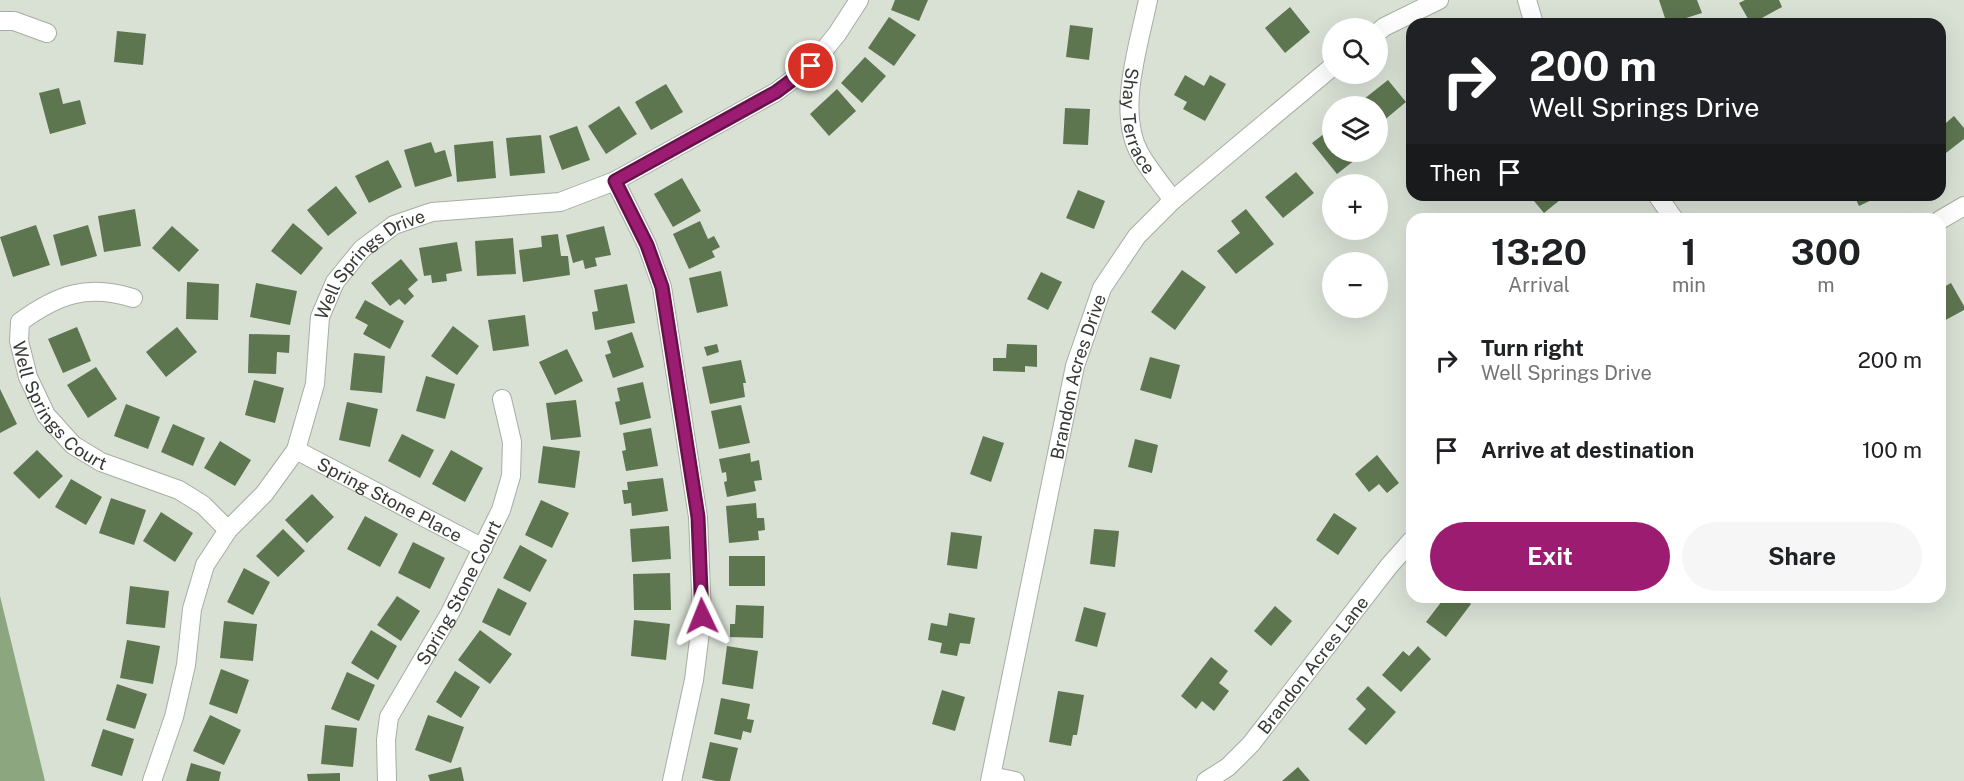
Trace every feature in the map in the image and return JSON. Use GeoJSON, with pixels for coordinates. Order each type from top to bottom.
{"type":"FeatureCollection","features":[{"type":"Feature","properties":{"kind":"street","name":"Well Springs Drive"},"geometry":{"type":"LineString","coordinates":[[152,781],[174,717],[186,665],[192,609],[205,565],[228,530],[264,494],[296,450],[315,384],[320,317],[334,282],[362,249],[394,225],[432,212],[560,202],[615,181],[776,92],[811,66],[837,34],[859,0]]}},
{"type":"Feature","properties":{"kind":"street","name":"Shay Terrace"},"geometry":{"type":"LineString","coordinates":[[1148,0],[1131,81],[1130,125],[1139,153],[1173,200]]}},
{"type":"Feature","properties":{"kind":"street"},"geometry":{"type":"LineString","coordinates":[[1388,26],[1438,0]]}},
{"type":"Feature","properties":{"kind":"street"},"geometry":{"type":"LineString","coordinates":[[1527,0],[1532,18]]}},
{"type":"Feature","properties":{"kind":"street"},"geometry":{"type":"LineString","coordinates":[[0,21],[14,21],[47,33]]}},
{"type":"Feature","properties":{"kind":"street","name":"Brandon Acres Drive"},"geometry":{"type":"LineString","coordinates":[[990,778],[1075,366],[1101,288],[1137,236],[1173,200],[1322,75]]}},
{"type":"Feature","properties":{"kind":"street"},"geometry":{"type":"LineString","coordinates":[[615,181],[647,245],[662,287],[698,517],[702,616],[694,680],[672,781]]}},
{"type":"Feature","properties":{"kind":"street"},"geometry":{"type":"LineString","coordinates":[[1946,216],[1964,206]]}},
{"type":"Feature","properties":{"kind":"street","name":"Well Springs Court"},"geometry":{"type":"LineString","coordinates":[[133,298],[113,292],[86,291],[42,306],[20,322],[19,341],[28,377],[46,415],[72,445],[101,462],[178,490],[203,505],[228,530]]}},
{"type":"Feature","properties":{"kind":"street","name":"Spring Stone Court"},"geometry":{"type":"LineString","coordinates":[[387,781],[386,740],[389,717],[450,614],[501,510],[511,476],[512,442],[502,399]]}},
{"type":"Feature","properties":{"kind":"street","name":"Spring Stone Place"},"geometry":{"type":"LineString","coordinates":[[296,450],[483,548]]}},
{"type":"Feature","properties":{"kind":"street","name":"Brandon Acres Lane"},"geometry":{"type":"LineString","coordinates":[[1206,781],[1228,768],[1251,744],[1406,547]]}},
{"type":"Feature","properties":{"kind":"street"},"geometry":{"type":"LineString","coordinates":[[990,778],[1016,781]]}},
{"type":"Feature","properties":{"kind":"green space"},"geometry":{"type":"Polygon","coordinates":[[[0,596],[45,781],[0,781],[0,596]]]}},
{"type":"Feature","properties":{"kind":"building"},"geometry":{"type":"Polygon","coordinates":[[[895,0],[928,0],[919,21],[891,10],[895,0]]]}},
{"type":"Feature","properties":{"kind":"building"},"geometry":{"type":"Polygon","coordinates":[[[1659,0],[1697,0],[1702,13],[1686,18],[1665,18],[1659,0]]]}},
{"type":"Feature","properties":{"kind":"building"},"geometry":{"type":"Polygon","coordinates":[[[1745,0],[1779,0],[1782,7],[1762,18],[1748,18],[1739,3],[1745,0]]]}},
{"type":"Feature","properties":{"kind":"building"},"geometry":{"type":"Polygon","coordinates":[[[1290,7],[1310,32],[1285,53],[1265,28],[1290,7]]]}},
{"type":"Feature","properties":{"kind":"building"},"geometry":{"type":"Polygon","coordinates":[[[889,17],[916,35],[894,66],[868,48],[889,17]]]}},
{"type":"Feature","properties":{"kind":"building"},"geometry":{"type":"Polygon","coordinates":[[[1070,25],[1093,28],[1089,60],[1066,57],[1070,25]]]}},
{"type":"Feature","properties":{"kind":"building"},"geometry":{"type":"Polygon","coordinates":[[[117,31],[146,34],[143,65],[114,62],[117,31]]]}},
{"type":"Feature","properties":{"kind":"building"},"geometry":{"type":"Polygon","coordinates":[[[865,57],[886,76],[862,103],[841,83],[865,57]]]}},
{"type":"Feature","properties":{"kind":"building"},"geometry":{"type":"Polygon","coordinates":[[[1185,75],[1204,86],[1210,75],[1226,84],[1205,121],[1183,109],[1187,102],[1174,95],[1185,75]]]}},
{"type":"Feature","properties":{"kind":"building"},"geometry":{"type":"Polygon","coordinates":[[[1388,80],[1406,102],[1388,117],[1388,96],[1368,96],[1383,84],[1388,84],[1388,80]]]}},
{"type":"Feature","properties":{"kind":"building"},"geometry":{"type":"Polygon","coordinates":[[[666,84],[683,112],[651,130],[635,102],[666,84]]]}},
{"type":"Feature","properties":{"kind":"building"},"geometry":{"type":"Polygon","coordinates":[[[59,88],[63,104],[80,100],[86,124],[50,134],[39,93],[59,88]]]}},
{"type":"Feature","properties":{"kind":"building"},"geometry":{"type":"Polygon","coordinates":[[[837,89],[856,111],[829,136],[810,114],[837,89]]]}},
{"type":"Feature","properties":{"kind":"building"},"geometry":{"type":"Polygon","coordinates":[[[619,106],[637,134],[606,154],[588,126],[619,106]]]}},
{"type":"Feature","properties":{"kind":"building"},"geometry":{"type":"Polygon","coordinates":[[[1065,108],[1090,109],[1088,145],[1063,144],[1065,108]]]}},
{"type":"Feature","properties":{"kind":"building"},"geometry":{"type":"Polygon","coordinates":[[[1954,116],[1964,128],[1964,139],[1946,153],[1946,123],[1954,116]]]}},
{"type":"Feature","properties":{"kind":"building"},"geometry":{"type":"Polygon","coordinates":[[[577,126],[590,160],[562,170],[549,136],[577,126]]]}},
{"type":"Feature","properties":{"kind":"building"},"geometry":{"type":"Polygon","coordinates":[[[541,135],[545,173],[510,176],[506,138],[541,135]]]}},
{"type":"Feature","properties":{"kind":"building"},"geometry":{"type":"Polygon","coordinates":[[[1322,135],[1322,155],[1312,143],[1322,135]]]}},
{"type":"Feature","properties":{"kind":"building"},"geometry":{"type":"Polygon","coordinates":[[[493,141],[496,178],[457,182],[454,145],[493,141]]]}},
{"type":"Feature","properties":{"kind":"building"},"geometry":{"type":"Polygon","coordinates":[[[431,142],[435,153],[445,150],[452,176],[415,187],[404,150],[431,142]]]}},
{"type":"Feature","properties":{"kind":"building"},"geometry":{"type":"Polygon","coordinates":[[[388,160],[402,187],[369,203],[355,176],[388,160]]]}},
{"type":"Feature","properties":{"kind":"building"},"geometry":{"type":"Polygon","coordinates":[[[1327,162],[1352,162],[1337,174],[1327,162]]]}},
{"type":"Feature","properties":{"kind":"building"},"geometry":{"type":"Polygon","coordinates":[[[1296,172],[1314,193],[1283,218],[1265,197],[1296,172]]]}},
{"type":"Feature","properties":{"kind":"building"},"geometry":{"type":"Polygon","coordinates":[[[682,178],[701,211],[673,227],[654,194],[682,178]]]}},
{"type":"Feature","properties":{"kind":"building"},"geometry":{"type":"Polygon","coordinates":[[[336,186],[357,213],[328,236],[307,210],[336,186]]]}},
{"type":"Feature","properties":{"kind":"building"},"geometry":{"type":"Polygon","coordinates":[[[1078,190],[1105,201],[1094,229],[1066,218],[1078,190]]]}},
{"type":"Feature","properties":{"kind":"building"},"geometry":{"type":"Polygon","coordinates":[[[1534,201],[1559,201],[1544,213],[1534,201]]]}},
{"type":"Feature","properties":{"kind":"building"},"geometry":{"type":"Polygon","coordinates":[[[1857,201],[1869,201],[1859,206],[1857,201]]]}},
{"type":"Feature","properties":{"kind":"building"},"geometry":{"type":"Polygon","coordinates":[[[135,209],[141,246],[104,252],[98,216],[135,209]]]}},
{"type":"Feature","properties":{"kind":"building"},"geometry":{"type":"Polygon","coordinates":[[[1246,209],[1274,244],[1236,274],[1217,251],[1240,233],[1231,221],[1246,209]]]}},
{"type":"Feature","properties":{"kind":"building"},"geometry":{"type":"Polygon","coordinates":[[[700,221],[708,239],[714,236],[720,247],[712,251],[715,257],[689,269],[673,234],[700,221]]]}},
{"type":"Feature","properties":{"kind":"building"},"geometry":{"type":"Polygon","coordinates":[[[293,223],[323,248],[301,275],[271,251],[293,223]]]}},
{"type":"Feature","properties":{"kind":"building"},"geometry":{"type":"Polygon","coordinates":[[[36,225],[50,265],[13,277],[0,237],[36,225]]]}},
{"type":"Feature","properties":{"kind":"building"},"geometry":{"type":"Polygon","coordinates":[[[88,225],[97,256],[61,266],[53,235],[88,225]]]}},
{"type":"Feature","properties":{"kind":"building"},"geometry":{"type":"Polygon","coordinates":[[[172,226],[199,250],[179,272],[152,248],[172,226]]]}},
{"type":"Feature","properties":{"kind":"building"},"geometry":{"type":"Polygon","coordinates":[[[604,226],[611,255],[595,258],[597,266],[585,269],[583,260],[573,263],[566,235],[604,226]]]}},
{"type":"Feature","properties":{"kind":"building"},"geometry":{"type":"Polygon","coordinates":[[[558,234],[561,256],[568,256],[570,275],[523,282],[519,250],[542,247],[541,236],[558,234]]]}},
{"type":"Feature","properties":{"kind":"building"},"geometry":{"type":"Polygon","coordinates":[[[513,238],[516,274],[477,276],[475,241],[513,238]]]}},
{"type":"Feature","properties":{"kind":"building"},"geometry":{"type":"Polygon","coordinates":[[[457,242],[462,271],[446,274],[447,281],[432,283],[431,275],[424,276],[419,248],[457,242]]]}},
{"type":"Feature","properties":{"kind":"building"},"geometry":{"type":"Polygon","coordinates":[[[401,259],[418,280],[408,289],[414,296],[405,305],[399,299],[390,306],[371,283],[401,259]]]}},
{"type":"Feature","properties":{"kind":"building"},"geometry":{"type":"Polygon","coordinates":[[[1182,270],[1206,287],[1175,330],[1151,312],[1182,270]]]}},
{"type":"Feature","properties":{"kind":"building"},"geometry":{"type":"Polygon","coordinates":[[[721,271],[728,306],[697,313],[689,278],[721,271]]]}},
{"type":"Feature","properties":{"kind":"building"},"geometry":{"type":"Polygon","coordinates":[[[1041,272],[1062,282],[1048,310],[1027,299],[1041,272]]]}},
{"type":"Feature","properties":{"kind":"building"},"geometry":{"type":"Polygon","coordinates":[[[187,282],[219,284],[218,320],[186,319],[187,282]]]}},
{"type":"Feature","properties":{"kind":"building"},"geometry":{"type":"Polygon","coordinates":[[[256,283],[297,291],[290,325],[250,317],[256,283]]]}},
{"type":"Feature","properties":{"kind":"building"},"geometry":{"type":"Polygon","coordinates":[[[1951,283],[1964,310],[1946,320],[1946,286],[1951,283]]]}},
{"type":"Feature","properties":{"kind":"building"},"geometry":{"type":"Polygon","coordinates":[[[627,284],[635,323],[595,330],[592,312],[598,311],[594,290],[627,284]]]}},
{"type":"Feature","properties":{"kind":"building"},"geometry":{"type":"Polygon","coordinates":[[[365,300],[404,321],[390,349],[363,334],[368,325],[355,318],[365,300]]]}},
{"type":"Feature","properties":{"kind":"building"},"geometry":{"type":"Polygon","coordinates":[[[525,315],[529,346],[493,351],[488,320],[525,315]]]}},
{"type":"Feature","properties":{"kind":"building"},"geometry":{"type":"Polygon","coordinates":[[[453,326],[479,346],[457,375],[431,356],[453,326]]]}},
{"type":"Feature","properties":{"kind":"building"},"geometry":{"type":"Polygon","coordinates":[[[77,327],[91,361],[63,373],[48,339],[77,327]]]}},
{"type":"Feature","properties":{"kind":"building"},"geometry":{"type":"Polygon","coordinates":[[[177,327],[197,352],[166,377],[146,352],[177,327]]]}},
{"type":"Feature","properties":{"kind":"building"},"geometry":{"type":"Polygon","coordinates":[[[632,332],[644,367],[613,378],[605,355],[611,353],[607,341],[632,332]]]}},
{"type":"Feature","properties":{"kind":"building"},"geometry":{"type":"Polygon","coordinates":[[[249,334],[290,335],[289,353],[277,352],[276,374],[248,373],[249,334]]]}},
{"type":"Feature","properties":{"kind":"building"},"geometry":{"type":"Polygon","coordinates":[[[717,344],[719,352],[707,356],[704,347],[717,344]]]}},
{"type":"Feature","properties":{"kind":"building"},"geometry":{"type":"Polygon","coordinates":[[[1007,344],[1037,345],[1037,367],[1025,366],[1025,372],[993,371],[993,358],[1006,358],[1007,344]]]}},
{"type":"Feature","properties":{"kind":"building"},"geometry":{"type":"Polygon","coordinates":[[[567,349],[583,381],[555,395],[539,362],[567,349]]]}},
{"type":"Feature","properties":{"kind":"building"},"geometry":{"type":"Polygon","coordinates":[[[354,353],[385,356],[382,393],[350,390],[354,353]]]}},
{"type":"Feature","properties":{"kind":"building"},"geometry":{"type":"Polygon","coordinates":[[[1150,357],[1180,365],[1171,399],[1140,390],[1150,357]]]}},
{"type":"Feature","properties":{"kind":"building"},"geometry":{"type":"Polygon","coordinates":[[[741,360],[746,383],[743,383],[745,397],[710,404],[702,367],[741,360]]]}},
{"type":"Feature","properties":{"kind":"building"},"geometry":{"type":"Polygon","coordinates":[[[96,367],[117,399],[88,418],[67,385],[96,367]]]}},
{"type":"Feature","properties":{"kind":"building"},"geometry":{"type":"Polygon","coordinates":[[[426,376],[455,384],[445,419],[416,411],[426,376]]]}},
{"type":"Feature","properties":{"kind":"building"},"geometry":{"type":"Polygon","coordinates":[[[254,380],[284,388],[275,423],[245,415],[254,380]]]}},
{"type":"Feature","properties":{"kind":"building"},"geometry":{"type":"Polygon","coordinates":[[[643,382],[651,418],[620,425],[615,402],[620,401],[617,388],[643,382]]]}},
{"type":"Feature","properties":{"kind":"building"},"geometry":{"type":"Polygon","coordinates":[[[0,389],[17,424],[0,433],[0,389]]]}},
{"type":"Feature","properties":{"kind":"building"},"geometry":{"type":"Polygon","coordinates":[[[576,400],[581,437],[551,440],[546,403],[576,400]]]}},
{"type":"Feature","properties":{"kind":"building"},"geometry":{"type":"Polygon","coordinates":[[[347,402],[378,409],[370,447],[339,440],[347,402]]]}},
{"type":"Feature","properties":{"kind":"building"},"geometry":{"type":"Polygon","coordinates":[[[126,404],[160,417],[148,449],[114,436],[126,404]]]}},
{"type":"Feature","properties":{"kind":"building"},"geometry":{"type":"Polygon","coordinates":[[[741,405],[750,443],[719,449],[711,411],[741,405]]]}},
{"type":"Feature","properties":{"kind":"building"},"geometry":{"type":"Polygon","coordinates":[[[173,424],[205,438],[193,466],[161,452],[173,424]]]}},
{"type":"Feature","properties":{"kind":"building"},"geometry":{"type":"Polygon","coordinates":[[[651,428],[658,466],[626,471],[622,451],[626,450],[623,433],[651,428]]]}},
{"type":"Feature","properties":{"kind":"building"},"geometry":{"type":"Polygon","coordinates":[[[402,434],[434,450],[420,478],[388,461],[402,434]]]}},
{"type":"Feature","properties":{"kind":"building"},"geometry":{"type":"Polygon","coordinates":[[[983,436],[1004,443],[991,482],[970,474],[983,436]]]}},
{"type":"Feature","properties":{"kind":"building"},"geometry":{"type":"Polygon","coordinates":[[[1135,439],[1158,445],[1152,473],[1128,467],[1135,439]]]}},
{"type":"Feature","properties":{"kind":"building"},"geometry":{"type":"Polygon","coordinates":[[[220,441],[251,460],[235,486],[204,468],[220,441]]]}},
{"type":"Feature","properties":{"kind":"building"},"geometry":{"type":"Polygon","coordinates":[[[543,446],[580,451],[575,488],[538,483],[543,446]]]}},
{"type":"Feature","properties":{"kind":"building"},"geometry":{"type":"Polygon","coordinates":[[[37,450],[63,476],[39,499],[13,473],[37,450]]]}},
{"type":"Feature","properties":{"kind":"building"},"geometry":{"type":"Polygon","coordinates":[[[451,450],[483,468],[465,502],[432,484],[451,450]]]}},
{"type":"Feature","properties":{"kind":"building"},"geometry":{"type":"Polygon","coordinates":[[[750,453],[751,462],[759,460],[762,480],[754,481],[756,491],[727,497],[724,482],[727,481],[726,472],[722,473],[719,459],[750,453]]]}},
{"type":"Feature","properties":{"kind":"building"},"geometry":{"type":"Polygon","coordinates":[[[1377,455],[1399,483],[1387,493],[1379,484],[1369,492],[1355,474],[1377,455]]]}},
{"type":"Feature","properties":{"kind":"building"},"geometry":{"type":"Polygon","coordinates":[[[663,478],[668,511],[632,516],[631,503],[624,504],[622,490],[628,490],[627,482],[663,478]]]}},
{"type":"Feature","properties":{"kind":"building"},"geometry":{"type":"Polygon","coordinates":[[[71,479],[102,497],[86,525],[55,507],[71,479]]]}},
{"type":"Feature","properties":{"kind":"building"},"geometry":{"type":"Polygon","coordinates":[[[312,494],[334,517],[307,543],[285,520],[312,494]]]}},
{"type":"Feature","properties":{"kind":"building"},"geometry":{"type":"Polygon","coordinates":[[[111,498],[146,510],[134,545],[99,533],[111,498]]]}},
{"type":"Feature","properties":{"kind":"building"},"geometry":{"type":"Polygon","coordinates":[[[541,500],[569,513],[552,548],[525,535],[541,500]]]}},
{"type":"Feature","properties":{"kind":"building"},"geometry":{"type":"Polygon","coordinates":[[[756,503],[757,518],[764,518],[765,530],[758,531],[759,540],[729,543],[726,506],[756,503]]]}},
{"type":"Feature","properties":{"kind":"building"},"geometry":{"type":"Polygon","coordinates":[[[161,512],[193,533],[175,562],[143,541],[161,512]]]}},
{"type":"Feature","properties":{"kind":"building"},"geometry":{"type":"Polygon","coordinates":[[[1334,513],[1357,528],[1338,555],[1316,540],[1334,513]]]}},
{"type":"Feature","properties":{"kind":"building"},"geometry":{"type":"Polygon","coordinates":[[[365,516],[398,534],[380,567],[347,549],[365,516]]]}},
{"type":"Feature","properties":{"kind":"building"},"geometry":{"type":"Polygon","coordinates":[[[669,526],[671,559],[632,562],[630,529],[669,526]]]}},
{"type":"Feature","properties":{"kind":"building"},"geometry":{"type":"Polygon","coordinates":[[[283,529],[305,551],[278,577],[256,556],[283,529]]]}},
{"type":"Feature","properties":{"kind":"building"},"geometry":{"type":"Polygon","coordinates":[[[1094,529],[1119,531],[1115,567],[1090,564],[1094,529]]]}},
{"type":"Feature","properties":{"kind":"building"},"geometry":{"type":"Polygon","coordinates":[[[951,532],[982,536],[977,569],[947,565],[951,532]]]}},
{"type":"Feature","properties":{"kind":"building"},"geometry":{"type":"Polygon","coordinates":[[[413,542],[445,558],[430,589],[398,573],[413,542]]]}},
{"type":"Feature","properties":{"kind":"building"},"geometry":{"type":"Polygon","coordinates":[[[520,545],[547,560],[530,592],[503,578],[520,545]]]}},
{"type":"Feature","properties":{"kind":"building"},"geometry":{"type":"Polygon","coordinates":[[[729,556],[765,556],[765,586],[729,586],[729,556]]]}},
{"type":"Feature","properties":{"kind":"building"},"geometry":{"type":"Polygon","coordinates":[[[244,568],[270,582],[253,615],[227,602],[244,568]]]}},
{"type":"Feature","properties":{"kind":"building"},"geometry":{"type":"Polygon","coordinates":[[[670,573],[671,610],[634,610],[633,574],[670,573]]]}},
{"type":"Feature","properties":{"kind":"building"},"geometry":{"type":"Polygon","coordinates":[[[130,586],[169,591],[165,628],[126,624],[130,586]]]}},
{"type":"Feature","properties":{"kind":"building"},"geometry":{"type":"Polygon","coordinates":[[[498,588],[527,603],[510,636],[482,622],[498,588]]]}},
{"type":"Feature","properties":{"kind":"building"},"geometry":{"type":"Polygon","coordinates":[[[397,596],[420,611],[401,641],[377,625],[397,596]]]}},
{"type":"Feature","properties":{"kind":"building"},"geometry":{"type":"Polygon","coordinates":[[[1440,603],[1471,604],[1446,637],[1426,622],[1440,603]]]}},
{"type":"Feature","properties":{"kind":"building"},"geometry":{"type":"Polygon","coordinates":[[[736,605],[764,606],[763,638],[730,637],[730,624],[735,624],[736,605]]]}},
{"type":"Feature","properties":{"kind":"building"},"geometry":{"type":"Polygon","coordinates":[[[1275,606],[1292,621],[1271,646],[1254,631],[1275,606]]]}},
{"type":"Feature","properties":{"kind":"building"},"geometry":{"type":"Polygon","coordinates":[[[1084,607],[1106,613],[1097,647],[1075,641],[1084,607]]]}},
{"type":"Feature","properties":{"kind":"building"},"geometry":{"type":"Polygon","coordinates":[[[949,613],[975,618],[970,644],[960,643],[957,656],[940,653],[942,643],[928,640],[931,623],[947,626],[949,613]]]}},
{"type":"Feature","properties":{"kind":"building"},"geometry":{"type":"Polygon","coordinates":[[[634,620],[670,624],[666,660],[631,656],[634,620]]]}},
{"type":"Feature","properties":{"kind":"building"},"geometry":{"type":"Polygon","coordinates":[[[224,621],[257,624],[253,661],[220,658],[224,621]]]}},
{"type":"Feature","properties":{"kind":"building"},"geometry":{"type":"Polygon","coordinates":[[[371,630],[397,646],[378,680],[351,663],[371,630]]]}},
{"type":"Feature","properties":{"kind":"building"},"geometry":{"type":"Polygon","coordinates":[[[480,630],[512,654],[490,684],[458,660],[480,630]]]}},
{"type":"Feature","properties":{"kind":"building"},"geometry":{"type":"Polygon","coordinates":[[[127,640],[160,646],[153,684],[120,678],[127,640]]]}},
{"type":"Feature","properties":{"kind":"building"},"geometry":{"type":"Polygon","coordinates":[[[727,646],[758,651],[753,689],[722,684],[727,646]]]}},
{"type":"Feature","properties":{"kind":"building"},"geometry":{"type":"Polygon","coordinates":[[[1418,646],[1431,659],[1401,692],[1382,675],[1403,651],[1409,656],[1418,646]]]}},
{"type":"Feature","properties":{"kind":"building"},"geometry":{"type":"Polygon","coordinates":[[[1211,657],[1228,671],[1219,683],[1229,691],[1214,711],[1202,701],[1196,709],[1181,696],[1211,657]]]}},
{"type":"Feature","properties":{"kind":"building"},"geometry":{"type":"Polygon","coordinates":[[[221,669],[249,680],[237,714],[209,704],[221,669]]]}},
{"type":"Feature","properties":{"kind":"building"},"geometry":{"type":"Polygon","coordinates":[[[455,671],[480,687],[461,718],[436,702],[455,671]]]}},
{"type":"Feature","properties":{"kind":"building"},"geometry":{"type":"Polygon","coordinates":[[[347,672],[375,685],[359,721],[331,709],[347,672]]]}},
{"type":"Feature","properties":{"kind":"building"},"geometry":{"type":"Polygon","coordinates":[[[117,684],[147,694],[135,729],[106,720],[117,684]]]}},
{"type":"Feature","properties":{"kind":"building"},"geometry":{"type":"Polygon","coordinates":[[[1368,686],[1396,712],[1366,745],[1348,729],[1366,709],[1356,699],[1368,686]]]}},
{"type":"Feature","properties":{"kind":"building"},"geometry":{"type":"Polygon","coordinates":[[[942,690],[965,697],[955,731],[932,724],[942,690]]]}},
{"type":"Feature","properties":{"kind":"building"},"geometry":{"type":"Polygon","coordinates":[[[1058,691],[1084,695],[1077,735],[1073,735],[1071,746],[1049,742],[1058,691]]]}},
{"type":"Feature","properties":{"kind":"building"},"geometry":{"type":"Polygon","coordinates":[[[721,698],[750,704],[747,719],[754,720],[751,733],[743,731],[741,740],[714,734],[721,698]]]}},
{"type":"Feature","properties":{"kind":"building"},"geometry":{"type":"Polygon","coordinates":[[[210,715],[241,730],[224,765],[193,751],[210,715]]]}},
{"type":"Feature","properties":{"kind":"building"},"geometry":{"type":"Polygon","coordinates":[[[428,715],[464,727],[451,763],[415,750],[428,715]]]}},
{"type":"Feature","properties":{"kind":"building"},"geometry":{"type":"Polygon","coordinates":[[[325,725],[357,728],[353,767],[321,764],[325,725]]]}},
{"type":"Feature","properties":{"kind":"building"},"geometry":{"type":"Polygon","coordinates":[[[103,729],[134,739],[122,776],[91,766],[103,729]]]}},
{"type":"Feature","properties":{"kind":"building"},"geometry":{"type":"Polygon","coordinates":[[[710,742],[738,748],[730,781],[702,778],[710,742]]]}},
{"type":"Feature","properties":{"kind":"building"},"geometry":{"type":"Polygon","coordinates":[[[191,763],[221,772],[219,781],[186,781],[191,763]]]}},
{"type":"Feature","properties":{"kind":"building"},"geometry":{"type":"Polygon","coordinates":[[[461,767],[464,781],[430,781],[428,775],[461,767]]]}},
{"type":"Feature","properties":{"kind":"building"},"geometry":{"type":"Polygon","coordinates":[[[1298,767],[1310,781],[1282,781],[1298,767]]]}},
{"type":"Feature","properties":{"kind":"building"},"geometry":{"type":"Polygon","coordinates":[[[340,773],[340,781],[308,781],[307,774],[340,773]]]}},
{"type":"Feature","properties":{"kind":"route"},"geometry":{"type":"LineString","coordinates":[[702,616],[698,517],[662,287],[647,245],[615,181],[776,92],[811,66]]}}]}
